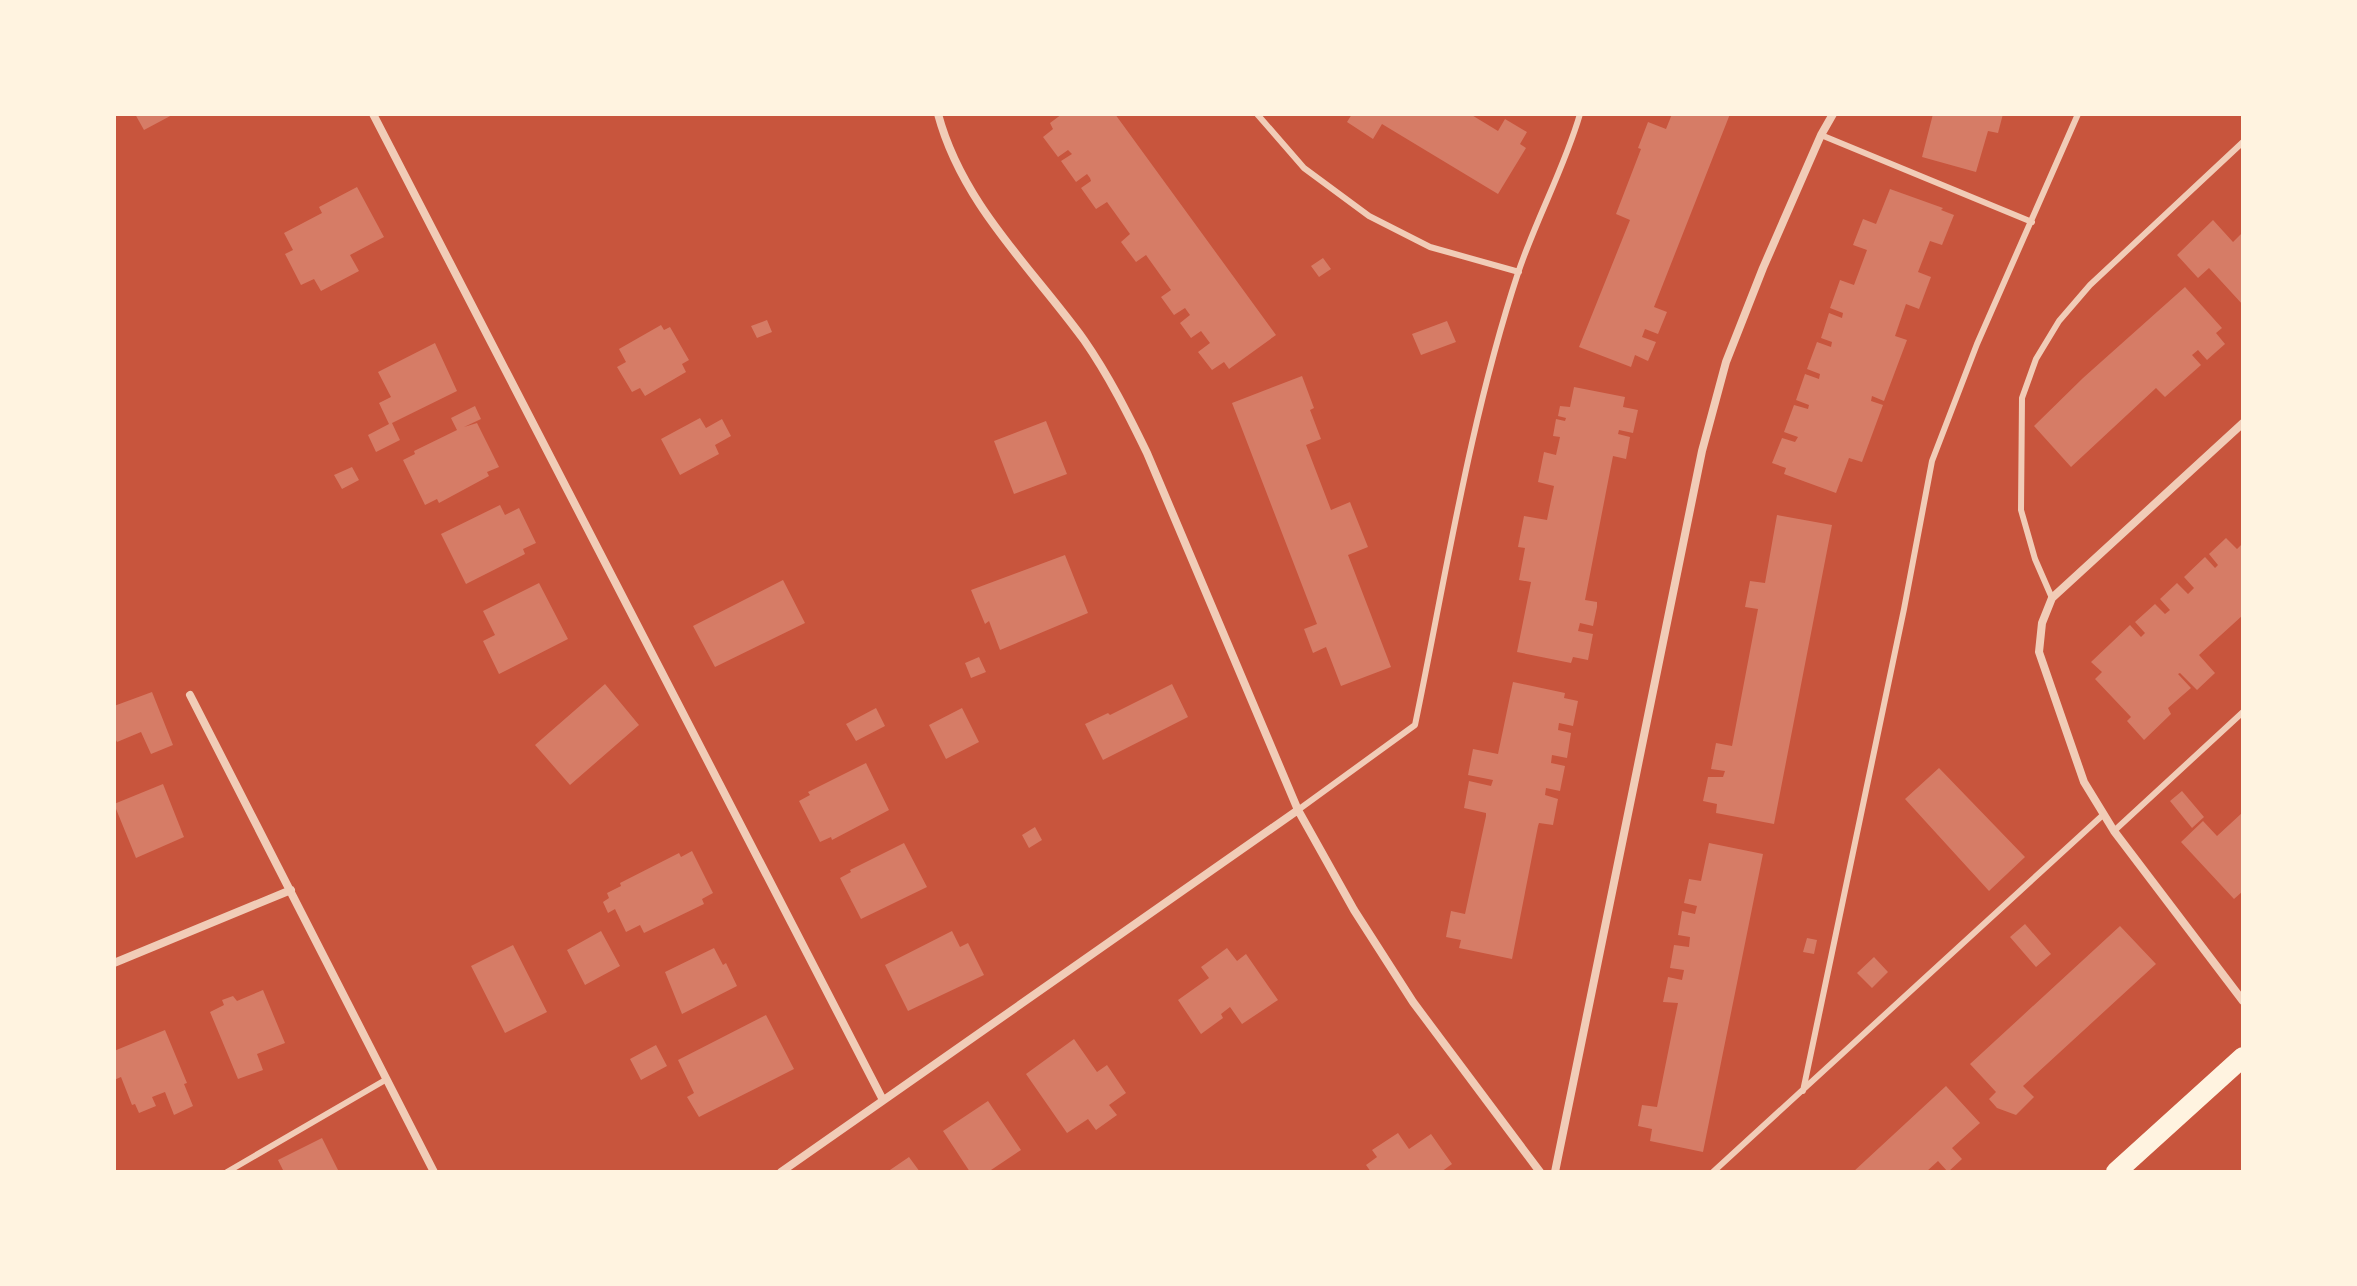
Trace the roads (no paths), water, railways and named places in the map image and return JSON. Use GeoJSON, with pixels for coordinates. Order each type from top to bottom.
{"type":"FeatureCollection","features":[{"type":"Feature","properties":{"kind":"main road"},"geometry":{"type":"LineString","coordinates":[[2116,1172],[2243,1057]]}},
{"type":"Feature","properties":{"kind":"street"},"geometry":{"type":"LineString","coordinates":[[373,114],[883,1100]]}},
{"type":"Feature","properties":{"kind":"street"},"geometry":{"type":"LineString","coordinates":[[938,114],[961,173],[986,216],[1085,342],[1120,396],[1298,810],[1354,910],[1413,1002],[1540,1172]]}},
{"type":"Feature","properties":{"kind":"street"},"geometry":{"type":"LineString","coordinates":[[1555,1172],[1702,451],[1726,362],[1763,268],[1833,114]]}},
{"type":"Feature","properties":{"kind":"street"},"geometry":{"type":"LineString","coordinates":[[2243,423],[2052,598],[2042,623],[2039,652],[2084,782],[2114,831],[2243,1001]]}},
{"type":"Feature","properties":{"kind":"street"},"geometry":{"type":"LineString","coordinates":[[190,695],[434,1172]]}},
{"type":"Feature","properties":{"kind":"street"},"geometry":{"type":"LineString","coordinates":[[781,1172],[1298,810]]}},
{"type":"Feature","properties":{"kind":"street"},"geometry":{"type":"LineString","coordinates":[[114,963],[291,890]]}},
{"type":"Feature","properties":{"kind":"lane"},"geometry":{"type":"LineString","coordinates":[[1257,114],[1304,168],[1369,216],[1430,247],[1519,272]]}},
{"type":"Feature","properties":{"kind":"lane"},"geometry":{"type":"LineString","coordinates":[[1298,810],[1415,725],[1485,389],[1519,272],[1571,145],[1580,114]]}},
{"type":"Feature","properties":{"kind":"lane"},"geometry":{"type":"LineString","coordinates":[[1803,1091],[1932,461],[1977,344],[2078,114]]}},
{"type":"Feature","properties":{"kind":"lane"},"geometry":{"type":"LineString","coordinates":[[1821,135],[2032,222]]}},
{"type":"Feature","properties":{"kind":"lane"},"geometry":{"type":"LineString","coordinates":[[2052,598],[2035,559],[2021,510],[2022,398],[2036,359],[2059,321],[2090,285],[2243,142]]}},
{"type":"Feature","properties":{"kind":"lane"},"geometry":{"type":"LineString","coordinates":[[2114,831],[2243,712]]}},
{"type":"Feature","properties":{"kind":"lane"},"geometry":{"type":"LineString","coordinates":[[1713,1172],[2104,814]]}},
{"type":"Feature","properties":{"kind":"lane"},"geometry":{"type":"LineString","coordinates":[[227,1172],[387,1079]]}}]}
